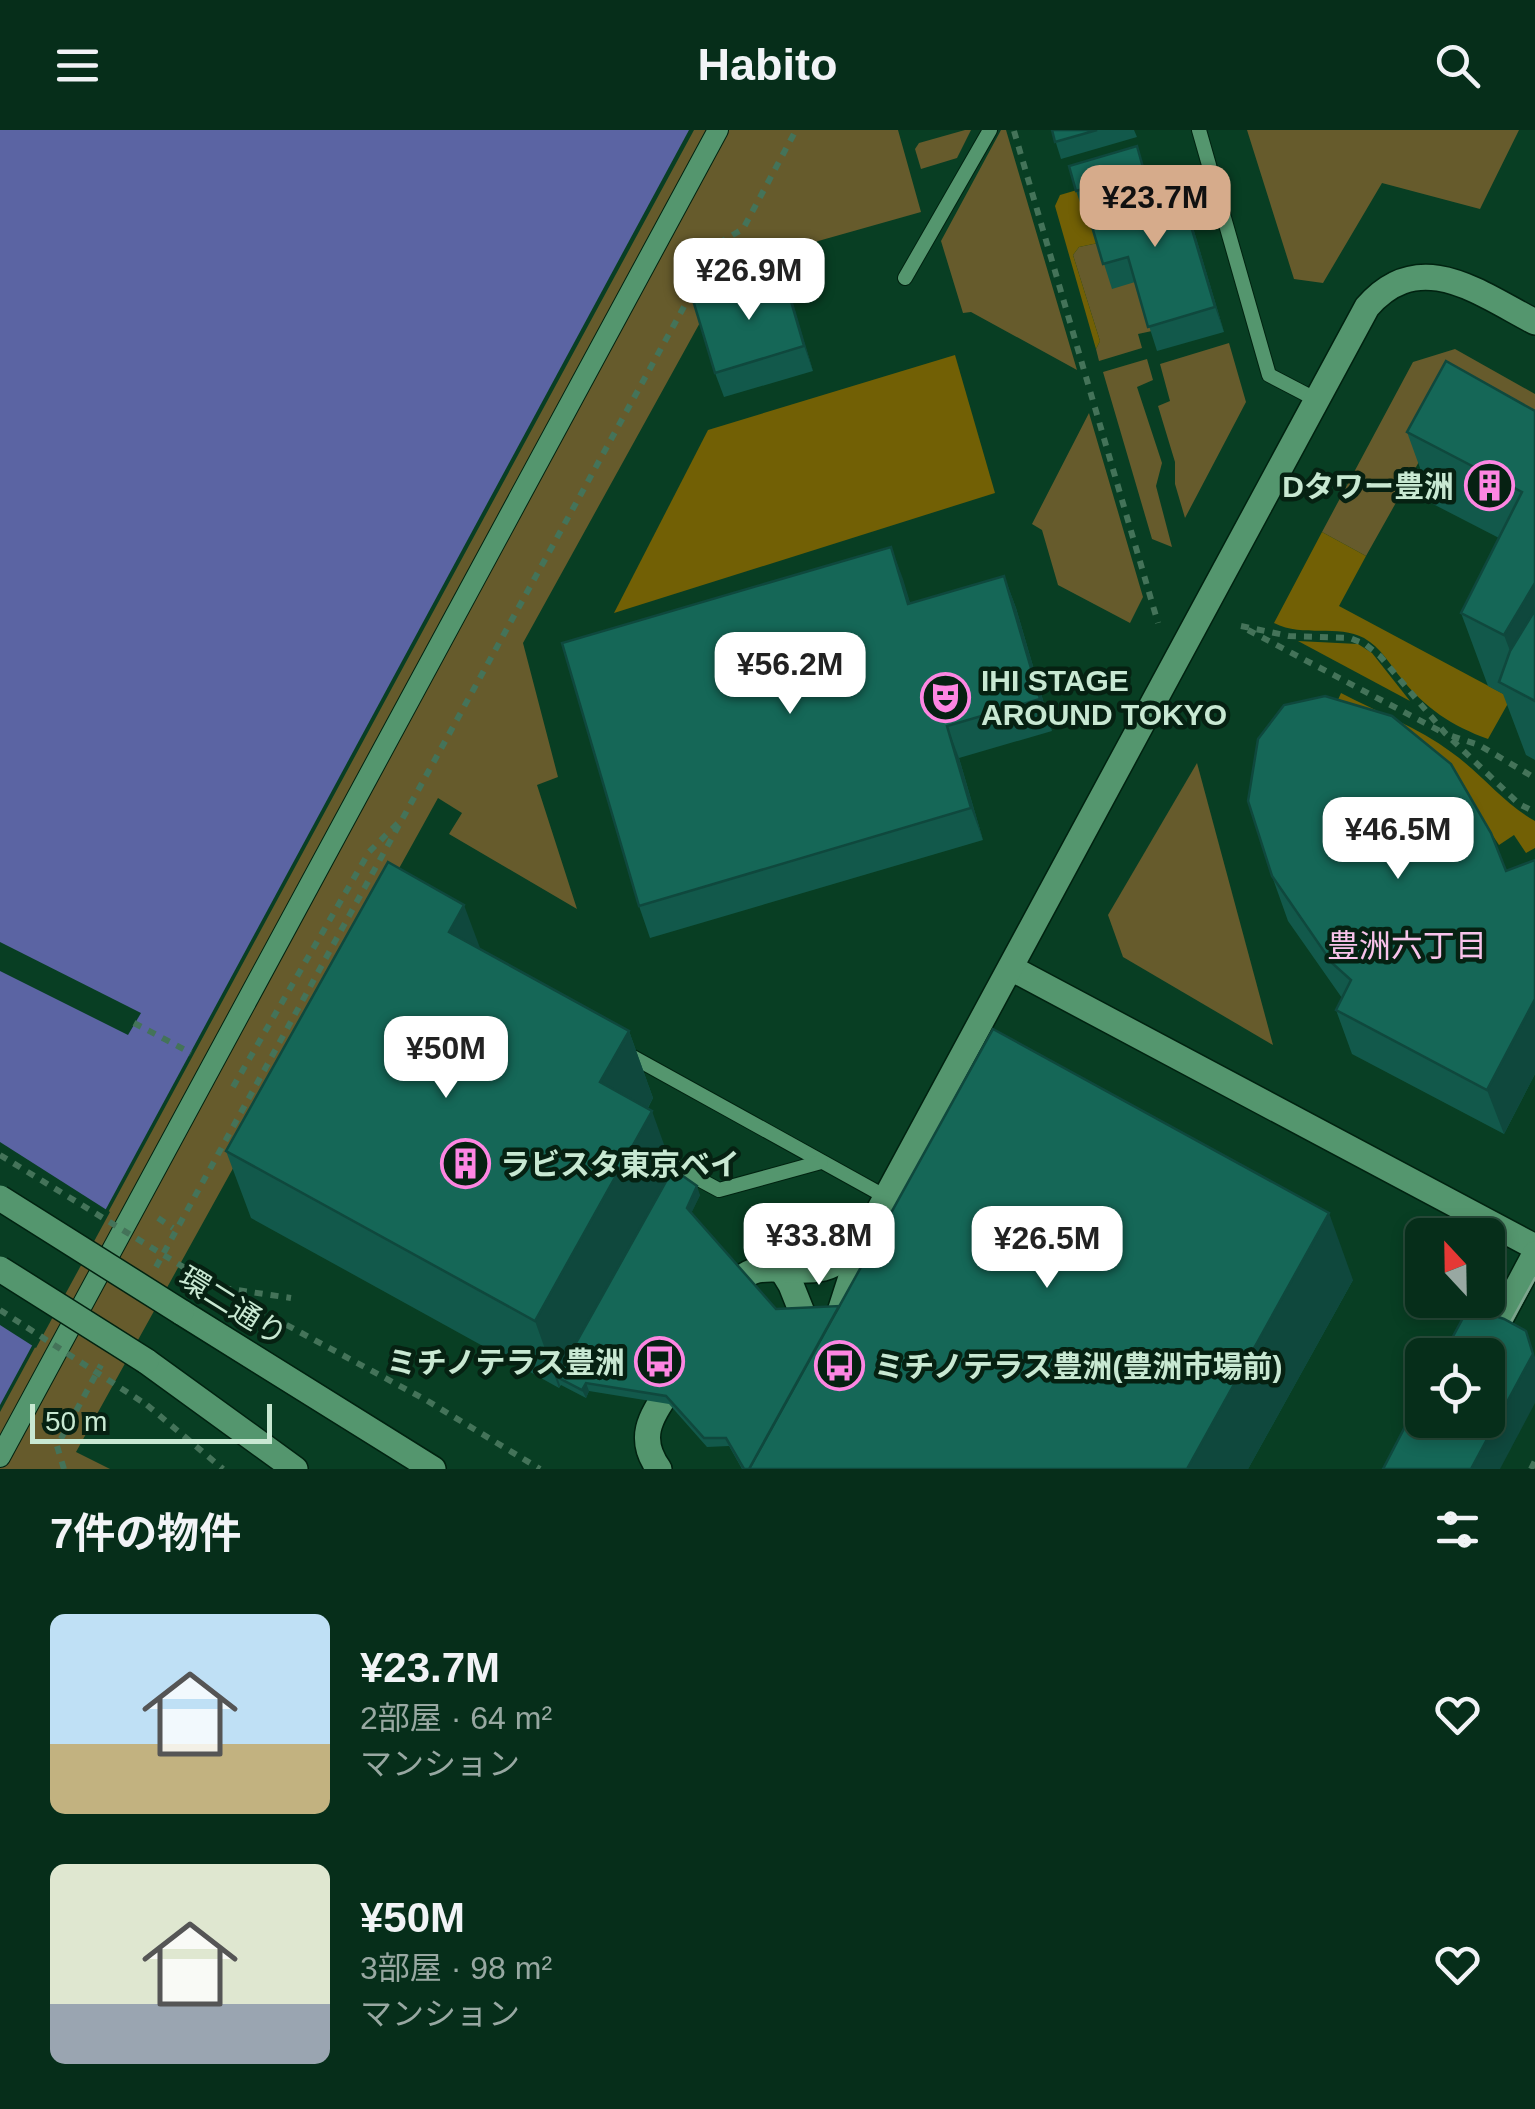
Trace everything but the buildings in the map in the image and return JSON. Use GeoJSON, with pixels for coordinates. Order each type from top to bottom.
{"type":"FeatureCollection","features":[{"type":"Feature","properties":{"kind":"street"},"geometry":{"type":"LineString","coordinates":[[0,1457],[718,130]]}},
{"type":"Feature","properties":{"kind":"street"},"geometry":{"type":"LineString","coordinates":[[780,1268],[822,1363],[862,1240],[1367,307],[1381,291],[1421,276],[1444,278],[1532,314]]}},
{"type":"Feature","properties":{"kind":"street"},"geometry":{"type":"LineString","coordinates":[[1010,968],[1535,1250],[1490,1338]]}},
{"type":"Feature","properties":{"kind":"street","name":"環二通り"},"geometry":{"type":"LineString","coordinates":[[0,1198],[433,1469]]}},
{"type":"Feature","properties":{"kind":"street"},"geometry":{"type":"LineString","coordinates":[[713,1316],[742,1275],[759,1268],[824,1268],[846,1257],[862,1240]]}},
{"type":"Feature","properties":{"kind":"street"},"geometry":{"type":"LineString","coordinates":[[0,1269],[146,1361],[285,1466]]}},
{"type":"Feature","properties":{"kind":"street"},"geometry":{"type":"LineString","coordinates":[[660,1469],[651,1457],[646,1428],[694,1348]]}},
{"type":"Feature","properties":{"kind":"lane"},"geometry":{"type":"LineString","coordinates":[[905,278],[990,130]]}},
{"type":"Feature","properties":{"kind":"lane"},"geometry":{"type":"LineString","coordinates":[[1199,130],[1270,375],[1317,400]]}},
{"type":"Feature","properties":{"kind":"lane"},"geometry":{"type":"LineString","coordinates":[[613,1046],[886,1197]]}},
{"type":"Feature","properties":{"kind":"lane"},"geometry":{"type":"LineString","coordinates":[[639,1146],[719,1190],[821,1162]]}},
{"type":"Feature","properties":{"kind":"path"},"geometry":{"type":"LineString","coordinates":[[150,1279],[718,243],[743,228],[796,130]]}},
{"type":"Feature","properties":{"kind":"path"},"geometry":{"type":"LineString","coordinates":[[1014,130],[1158,623]]}},
{"type":"Feature","properties":{"kind":"path"},"geometry":{"type":"LineString","coordinates":[[1535,778],[1479,746],[1445,733],[1419,722],[1241,626],[1289,636],[1350,638],[1365,644],[1380,656],[1445,733],[1519,804],[1535,812]]}},
{"type":"Feature","properties":{"kind":"path"},"geometry":{"type":"LineString","coordinates":[[224,1103],[369,852],[406,815]]}},
{"type":"Feature","properties":{"kind":"path"},"geometry":{"type":"LineString","coordinates":[[134,1023],[211,1064]]}},
{"type":"Feature","properties":{"kind":"path"},"geometry":{"type":"LineString","coordinates":[[240,1113],[257,1123]]}},
{"type":"Feature","properties":{"kind":"path"},"geometry":{"type":"LineString","coordinates":[[0,1155],[216,1287],[426,1400],[540,1469]]}},
{"type":"Feature","properties":{"kind":"path"},"geometry":{"type":"LineString","coordinates":[[158,1218],[173,1228]]}},
{"type":"Feature","properties":{"kind":"path"},"geometry":{"type":"LineString","coordinates":[[216,1287],[291,1298]]}},
{"type":"Feature","properties":{"kind":"path"},"geometry":{"type":"LineString","coordinates":[[0,1310],[147,1405],[223,1469]]}},
{"type":"Feature","properties":{"kind":"path"},"geometry":{"type":"LineString","coordinates":[[64,1469],[57,1446],[110,1349]]}},
{"type":"Feature","properties":{"kind":"path"},"geometry":{"type":"LineString","coordinates":[[1531,1469],[1535,1461]]}},
{"type":"Feature","properties":{"kind":"shaded area"},"geometry":{"type":"Polygon","coordinates":[[[694,130],[898,130],[921,212],[758,258],[742,289],[723,281],[523,643],[558,777],[537,785],[577,909],[449,834],[462,813],[438,798],[76,1452],[110,1469],[0,1469],[0,1412],[694,130]]]}},
{"type":"Feature","properties":{"kind":"shaded area"},"geometry":{"type":"Polygon","coordinates":[[[971,130],[957,158],[921,169],[915,149],[919,143],[971,130]]]}},
{"type":"Feature","properties":{"kind":"shaded area"},"geometry":{"type":"Polygon","coordinates":[[[1001,130],[1006,130],[1077,370],[971,312],[963,313],[941,241],[1001,130]]]}},
{"type":"Feature","properties":{"kind":"shaded area"},"geometry":{"type":"Polygon","coordinates":[[[1247,130],[1519,130],[1480,209],[1382,183],[1323,283],[1294,279],[1247,130]]]}},
{"type":"Feature","properties":{"kind":"shaded area"},"geometry":{"type":"Polygon","coordinates":[[[1077,190],[1091,206],[1098,243],[1079,247],[1073,255],[1100,341],[1096,349],[1055,206],[1060,195],[1077,190]]]}},
{"type":"Feature","properties":{"kind":"shaded area"},"geometry":{"type":"Polygon","coordinates":[[[1098,243],[1137,281],[1152,331],[1138,334],[1142,348],[1099,361],[1096,349],[1100,341],[1073,255],[1079,247],[1098,243]]]}},
{"type":"Feature","properties":{"kind":"shaded area"},"geometry":{"type":"Polygon","coordinates":[[[1229,343],[1246,402],[1185,518],[1175,484],[1175,462],[1158,406],[1170,401],[1160,364],[1229,343]]]}},
{"type":"Feature","properties":{"kind":"shaded area"},"geometry":{"type":"Polygon","coordinates":[[[1455,349],[1535,394],[1535,438],[1443,419],[1366,556],[1322,532],[1413,362],[1455,349]]]}},
{"type":"Feature","properties":{"kind":"shaded area"},"geometry":{"type":"Polygon","coordinates":[[[955,355],[995,493],[614,613],[708,430],[955,355]]]}},
{"type":"Feature","properties":{"kind":"shaded area"},"geometry":{"type":"Polygon","coordinates":[[[1147,359],[1153,380],[1137,387],[1162,463],[1156,486],[1172,547],[1152,539],[1103,372],[1147,359]]]}},
{"type":"Feature","properties":{"kind":"shaded area"},"geometry":{"type":"Polygon","coordinates":[[[1089,413],[1143,597],[1130,623],[1058,585],[1042,530],[1032,524],[1089,413]]]}},
{"type":"Feature","properties":{"kind":"shaded area"},"geometry":{"type":"Polygon","coordinates":[[[1322,532],[1366,556],[1339,606],[1511,698],[1488,739],[1430,707],[1364,638],[1343,632],[1297,630],[1274,623],[1322,532]]]}},
{"type":"Feature","properties":{"kind":"shaded area"},"geometry":{"type":"Polygon","coordinates":[[[1298,641],[1358,644],[1372,653],[1410,701],[1298,641]]]}},
{"type":"Feature","properties":{"kind":"shaded area"},"geometry":{"type":"Polygon","coordinates":[[[1341,693],[1425,735],[1462,760],[1535,821],[1535,848],[1526,853],[1514,835],[1499,845],[1470,801],[1327,725],[1341,693]]]}},
{"type":"Feature","properties":{"kind":"shaded area"},"geometry":{"type":"Polygon","coordinates":[[[1197,763],[1273,1045],[1123,957],[1108,915],[1197,763]]]}},
{"type":"Feature","properties":{"kind":"water"},"geometry":{"type":"Polygon","coordinates":[[[0,130],[689,130],[0,1405],[0,130]]]}},
{"type":"Feature","properties":{"kind":"pier"},"geometry":{"type":"Polygon","coordinates":[[[0,942],[141,1013],[128,1035],[0,971],[0,942]]]}},
{"type":"Feature","properties":{"kind":"pier"},"geometry":{"type":"Polygon","coordinates":[[[0,1142],[110,1212],[36,1348],[0,1325],[0,1142]]]}},
{"type":"Feature","properties":{"kind":"tram line"},"geometry":{"type":"LineString","coordinates":[[1502,1338],[1535,1278]]}},
{"type":"Feature","properties":{"kind":"place","name":"Dタワー豊洲"},"geometry":{"type":"Point","coordinates":[1489,486]}},
{"type":"Feature","properties":{"kind":"place","name":"IHI STAGE AROUND TOKYO"},"geometry":{"type":"Point","coordinates":[946,697]}},
{"type":"Feature","properties":{"kind":"place","name":"ラビスタ東京ベイ"},"geometry":{"type":"Point","coordinates":[465,1164]}},
{"type":"Feature","properties":{"kind":"place","name":"ミチノテラス豊洲"},"geometry":{"type":"Point","coordinates":[660,1362]}},
{"type":"Feature","properties":{"kind":"place","name":"ミチノテラス豊洲(豊洲市場前)"},"geometry":{"type":"Point","coordinates":[839,1366]}},
{"type":"Feature","properties":{"kind":"district","name":"豊洲六丁目"},"geometry":{"type":"Point","coordinates":[1407,946]}}]}
